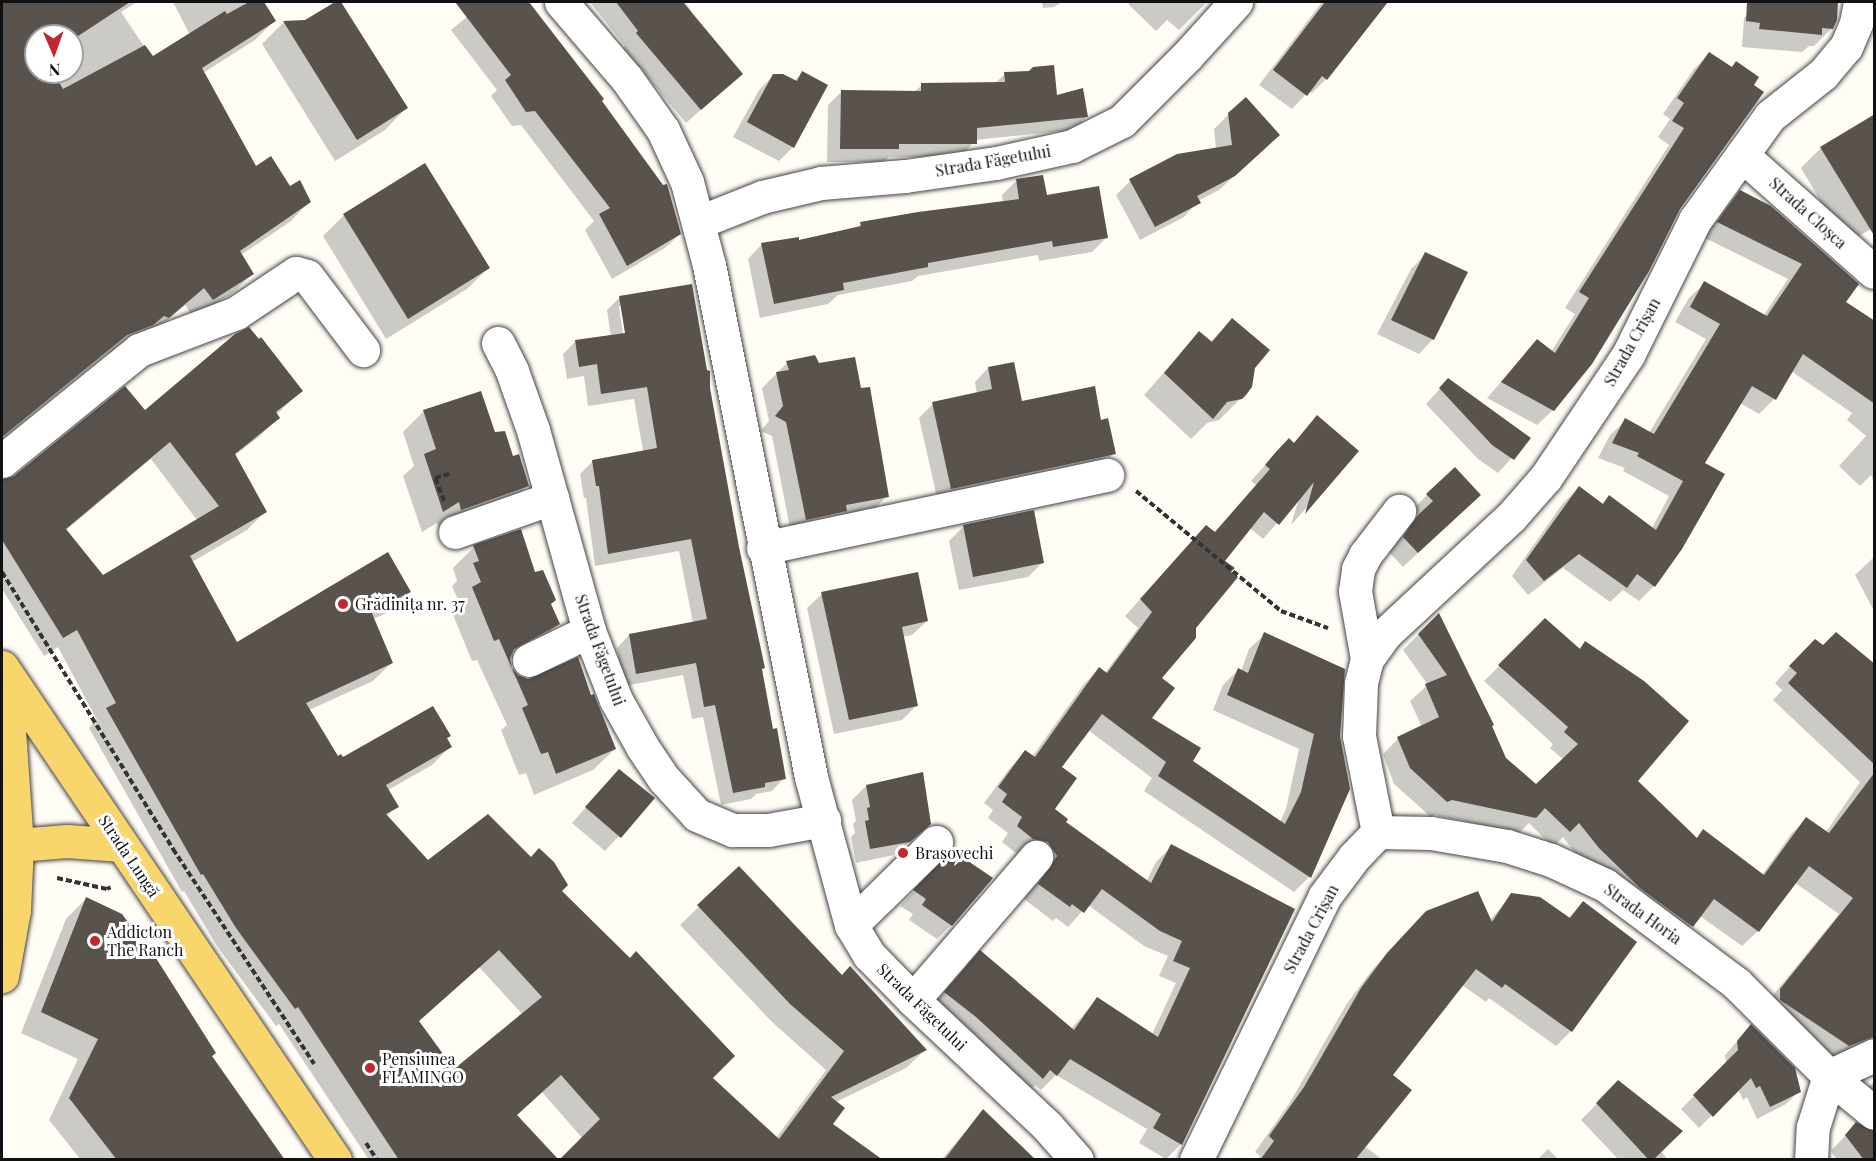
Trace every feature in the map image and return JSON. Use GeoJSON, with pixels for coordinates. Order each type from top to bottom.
{"type":"FeatureCollection","features":[{"type":"Feature","properties":{"kind":"main road","name":"Strada Lungă"},"geometry":{"type":"LineString","coordinates":[[3,670],[335,1160]]}},
{"type":"Feature","properties":{"kind":"main road","name":"Strada Lungă"},"geometry":{"type":"LineString","coordinates":[[2,976],[14,910],[17,845],[3,670]]}},
{"type":"Feature","properties":{"kind":"main road"},"geometry":{"type":"LineString","coordinates":[[17,845],[67,842],[121,845]]}},
{"type":"Feature","properties":{"kind":"street","name":"Strada Făgetului"},"geometry":{"type":"LineString","coordinates":[[561,2],[627,79],[663,130],[687,182],[699,222],[811,777],[851,925],[869,955],[913,1000],[1047,1126],[1077,1160]]}},
{"type":"Feature","properties":{"kind":"street","name":"Strada Făgetului"},"geometry":{"type":"LineString","coordinates":[[699,222],[762,197],[821,183],[905,176],[996,163],[1071,146],[1122,121],[1236,2]]}},
{"type":"Feature","properties":{"kind":"street","name":"Strada Crișan"},"geometry":{"type":"LineString","coordinates":[[1365,650],[1511,517],[1546,477],[1628,355],[1695,220],[1770,116],[1823,74],[1846,47],[1856,23],[1860,2]]}},
{"type":"Feature","properties":{"kind":"street","name":"Strada Cloșca"},"geometry":{"type":"LineString","coordinates":[[1742,155],[1875,272]]}},
{"type":"Feature","properties":{"kind":"street"},"geometry":{"type":"LineString","coordinates":[[2,461],[139,350],[236,313],[296,273],[307,276],[363,350]]}},
{"type":"Feature","properties":{"kind":"street","name":"Strada Făgetului"},"geometry":{"type":"LineString","coordinates":[[498,343],[512,371],[533,430],[590,631],[616,700],[643,748],[664,779],[697,816],[733,830],[768,830],[824,820]]}},
{"type":"Feature","properties":{"kind":"street"},"geometry":{"type":"LineString","coordinates":[[763,548],[1107,475]]}},
{"type":"Feature","properties":{"kind":"street"},"geometry":{"type":"LineString","coordinates":[[455,532],[552,498]]}},
{"type":"Feature","properties":{"kind":"street","name":"Strada Crișan"},"geometry":{"type":"LineString","coordinates":[[1196,1160],[1324,897],[1354,857],[1378,832],[1359,736],[1365,650],[1355,591],[1358,569],[1365,555],[1399,511]]}},
{"type":"Feature","properties":{"kind":"street"},"geometry":{"type":"LineString","coordinates":[[529,660],[590,631]]}},
{"type":"Feature","properties":{"kind":"street","name":"Strada Horia"},"geometry":{"type":"LineString","coordinates":[[1378,832],[1431,832],[1508,846],[1551,860],[1605,885],[1736,983],[1829,1076],[1875,1113]]}},
{"type":"Feature","properties":{"kind":"street"},"geometry":{"type":"LineString","coordinates":[[851,925],[936,842]]}},
{"type":"Feature","properties":{"kind":"street"},"geometry":{"type":"LineString","coordinates":[[913,1000],[1036,857]]}},
{"type":"Feature","properties":{"kind":"street"},"geometry":{"type":"LineString","coordinates":[[1811,1160],[1813,1127],[1829,1076],[1875,1055]]}},
{"type":"Feature","properties":{"kind":"path"},"geometry":{"type":"LineString","coordinates":[[1107,475],[1134,489],[1281,610],[1365,650]]}},
{"type":"Feature","properties":{"kind":"path"},"geometry":{"type":"LineString","coordinates":[[2,572],[173,849],[320,1072]]}},
{"type":"Feature","properties":{"kind":"path"},"geometry":{"type":"LineString","coordinates":[[365,1140],[378,1160]]}},
{"type":"Feature","properties":{"kind":"building"},"geometry":{"type":"Polygon","coordinates":[[[2,2],[130,2],[84,32],[84,24],[24,24],[24,84],[60,84],[63,89],[72,84],[84,84],[84,78],[145,45],[153,56],[225,11],[227,14],[249,2],[264,2],[276,21],[202,68],[256,166],[271,156],[290,186],[300,180],[311,202],[240,251],[254,274],[213,300],[204,288],[169,318],[164,316],[153,325],[127,335],[2,437],[2,2]]]}},
{"type":"Feature","properties":{"kind":"building"},"geometry":{"type":"Polygon","coordinates":[[[335,2],[341,2],[408,108],[357,140],[283,21],[305,20],[335,2]]]}},
{"type":"Feature","properties":{"kind":"building"},"geometry":{"type":"Polygon","coordinates":[[[455,2],[529,2],[604,99],[602,101],[663,185],[667,184],[681,234],[627,266],[599,214],[610,208],[535,111],[526,112],[505,80],[511,75],[455,2]]]}},
{"type":"Feature","properties":{"kind":"building"},"geometry":{"type":"Polygon","coordinates":[[[616,2],[683,2],[743,74],[701,110],[636,33],[638,31],[616,2]]]}},
{"type":"Feature","properties":{"kind":"building"},"geometry":{"type":"Polygon","coordinates":[[[1325,2],[1388,2],[1327,80],[1322,76],[1307,96],[1273,70],[1325,2]]]}},
{"type":"Feature","properties":{"kind":"building"},"geometry":{"type":"Polygon","coordinates":[[[1747,2],[1838,2],[1837,20],[1833,29],[1822,28],[1822,35],[1759,29],[1760,23],[1746,21],[1747,2]]]}},
{"type":"Feature","properties":{"kind":"building"},"geometry":{"type":"Polygon","coordinates":[[[1709,52],[1732,67],[1736,61],[1759,77],[1754,85],[1764,92],[1680,209],[1649,271],[1592,364],[1554,411],[1501,382],[1537,339],[1555,353],[1589,298],[1579,292],[1684,128],[1672,121],[1684,103],[1677,98],[1709,52]]]}},
{"type":"Feature","properties":{"kind":"building"},"geometry":{"type":"Polygon","coordinates":[[[1054,65],[1057,95],[1083,88],[1088,117],[977,128],[977,144],[899,144],[899,149],[840,149],[841,90],[921,91],[921,83],[1005,82],[1004,72],[1029,71],[1033,67],[1054,65]]]}},
{"type":"Feature","properties":{"kind":"building"},"geometry":{"type":"Polygon","coordinates":[[[802,71],[828,85],[794,148],[747,122],[773,74],[783,74],[797,81],[802,71]]]}},
{"type":"Feature","properties":{"kind":"building"},"geometry":{"type":"Polygon","coordinates":[[[1246,97],[1280,135],[1235,176],[1197,196],[1201,203],[1155,227],[1129,179],[1177,154],[1232,145],[1228,113],[1246,97]]]}},
{"type":"Feature","properties":{"kind":"building"},"geometry":{"type":"Polygon","coordinates":[[[1875,114],[1875,237],[1820,147],[1875,114]]]}},
{"type":"Feature","properties":{"kind":"building"},"geometry":{"type":"Polygon","coordinates":[[[425,163],[490,268],[408,319],[343,214],[425,163]]]}},
{"type":"Feature","properties":{"kind":"building"},"geometry":{"type":"Polygon","coordinates":[[[1043,175],[1047,195],[1099,186],[1108,238],[1053,247],[1052,241],[928,263],[928,267],[843,283],[844,290],[774,304],[761,243],[799,237],[799,240],[861,226],[860,222],[918,212],[1019,199],[1016,179],[1043,175]]]}},
{"type":"Feature","properties":{"kind":"building"},"geometry":{"type":"Polygon","coordinates":[[[1740,190],[1771,206],[1859,284],[1846,302],[1875,321],[1875,404],[1803,354],[1776,400],[1752,386],[1705,463],[1725,474],[1682,549],[1655,587],[1637,574],[1627,588],[1579,554],[1544,581],[1526,560],[1579,486],[1603,504],[1609,495],[1656,530],[1683,481],[1637,456],[1639,453],[1612,443],[1625,418],[1654,434],[1720,324],[1690,307],[1704,281],[1767,316],[1802,264],[1717,222],[1740,190]]]}},
{"type":"Feature","properties":{"kind":"building"},"geometry":{"type":"Polygon","coordinates":[[[1425,252],[1468,272],[1434,340],[1391,320],[1425,252]]]}},
{"type":"Feature","properties":{"kind":"building"},"geometry":{"type":"Polygon","coordinates":[[[692,284],[707,370],[710,371],[710,388],[739,547],[765,668],[762,669],[773,729],[777,728],[786,779],[765,783],[765,787],[733,793],[715,705],[704,707],[696,663],[636,674],[629,634],[707,619],[691,539],[608,554],[599,486],[596,486],[592,460],[657,448],[647,387],[601,394],[597,364],[579,367],[575,340],[625,333],[619,296],[692,284]]]}},
{"type":"Feature","properties":{"kind":"building"},"geometry":{"type":"Polygon","coordinates":[[[1232,318],[1270,350],[1255,368],[1252,387],[1246,395],[1242,399],[1227,402],[1213,419],[1164,373],[1199,331],[1212,342],[1232,318]]]}},
{"type":"Feature","properties":{"kind":"building"},"geometry":{"type":"Polygon","coordinates":[[[249,327],[259,339],[261,337],[303,391],[276,412],[280,418],[235,454],[267,512],[190,556],[237,642],[388,552],[411,592],[371,611],[393,663],[306,703],[338,756],[341,754],[343,757],[433,706],[451,736],[447,738],[452,747],[386,785],[399,807],[386,814],[428,860],[488,814],[531,857],[539,848],[554,862],[568,885],[562,891],[630,958],[636,951],[735,1056],[713,1078],[779,1139],[844,1051],[790,1004],[697,905],[739,866],[842,975],[850,966],[927,1050],[831,1097],[845,1108],[833,1124],[883,1160],[559,1160],[399,1160],[298,1007],[295,1009],[236,928],[203,874],[201,875],[106,708],[116,703],[77,630],[63,638],[2,540],[2,479],[14,476],[125,386],[145,410],[235,334],[249,327]],[[170,442],[66,529],[103,575],[219,506],[170,442]],[[499,950],[419,1021],[454,1069],[542,997],[499,950]],[[561,1075],[517,1115],[559,1160],[600,1119],[561,1075]]]}},
{"type":"Feature","properties":{"kind":"building"},"geometry":{"type":"Polygon","coordinates":[[[815,355],[819,363],[855,357],[861,388],[870,387],[889,497],[846,505],[847,511],[806,520],[786,422],[775,416],[783,406],[776,372],[789,370],[786,361],[815,355]]]}},
{"type":"Feature","properties":{"kind":"building"},"geometry":{"type":"Polygon","coordinates":[[[1014,362],[1022,401],[1095,386],[1101,420],[1108,418],[1116,454],[951,489],[932,402],[992,389],[988,367],[1014,362]]]}},
{"type":"Feature","properties":{"kind":"building"},"geometry":{"type":"Polygon","coordinates":[[[1448,378],[1531,438],[1514,460],[1492,445],[1439,388],[1448,378]]]}},
{"type":"Feature","properties":{"kind":"building"},"geometry":{"type":"Polygon","coordinates":[[[481,391],[495,432],[505,431],[513,456],[519,454],[529,486],[461,510],[459,502],[443,512],[424,454],[436,449],[423,410],[481,391]]]}},
{"type":"Feature","properties":{"kind":"building"},"geometry":{"type":"Polygon","coordinates":[[[1317,415],[1359,451],[1305,514],[1314,482],[1279,525],[1264,512],[1225,561],[1235,568],[1231,572],[1238,577],[1196,628],[1196,638],[1162,678],[1175,688],[1152,718],[1201,748],[1193,761],[1285,824],[1301,792],[1314,734],[1227,695],[1238,668],[1248,673],[1264,632],[1345,669],[1340,736],[1350,789],[1311,878],[1158,776],[1166,762],[1102,714],[1062,767],[1077,778],[1055,809],[1068,819],[1066,822],[1151,883],[1171,844],[1295,909],[1182,1145],[1153,1128],[1161,1114],[1070,1059],[1057,1076],[1050,1070],[1043,1079],[976,1017],[944,992],[980,950],[1074,1030],[1097,997],[1158,1037],[1190,968],[1173,961],[1182,941],[1160,931],[1102,889],[1084,913],[1072,904],[1070,907],[1038,884],[1057,856],[1048,842],[1033,839],[1017,826],[1022,817],[1002,802],[1007,794],[998,787],[1025,750],[1035,757],[1099,667],[1107,673],[1152,612],[1140,599],[1206,525],[1215,532],[1270,469],[1265,465],[1275,453],[1289,438],[1294,443],[1317,415]]]}},
{"type":"Feature","properties":{"kind":"building"},"geometry":{"type":"Polygon","coordinates":[[[1455,467],[1481,495],[1418,553],[1403,537],[1417,516],[1433,501],[1426,494],[1455,467]]]}},
{"type":"Feature","properties":{"kind":"building"},"geometry":{"type":"Polygon","coordinates":[[[1034,510],[1044,563],[973,577],[963,525],[1034,510]]]}},
{"type":"Feature","properties":{"kind":"building"},"geometry":{"type":"Polygon","coordinates":[[[521,529],[535,572],[543,570],[556,600],[551,604],[560,624],[514,649],[510,658],[512,668],[518,675],[528,679],[578,657],[591,695],[594,694],[616,749],[556,774],[548,752],[541,754],[522,708],[528,705],[499,639],[494,641],[472,587],[481,582],[473,563],[479,561],[473,545],[521,529]]]}},
{"type":"Feature","properties":{"kind":"building"},"geometry":{"type":"Polygon","coordinates":[[[918,572],[928,621],[902,627],[918,706],[849,720],[821,592],[918,572]]]}},
{"type":"Feature","properties":{"kind":"building"},"geometry":{"type":"Polygon","coordinates":[[[1439,613],[1494,725],[1492,726],[1506,758],[1536,784],[1578,744],[1564,732],[1568,727],[1498,665],[1545,618],[1580,649],[1585,641],[1644,681],[1689,721],[1638,781],[1697,838],[1703,829],[1764,875],[1806,817],[1829,833],[1875,772],[1875,1036],[1849,1046],[1780,1000],[1780,989],[1853,898],[1809,866],[1759,932],[1714,899],[1693,927],[1640,888],[1599,848],[1579,823],[1570,832],[1545,808],[1536,818],[1452,800],[1447,802],[1410,768],[1397,737],[1439,717],[1425,684],[1447,675],[1418,634],[1439,613]]]}},
{"type":"Feature","properties":{"kind":"building"},"geometry":{"type":"Polygon","coordinates":[[[1836,632],[1875,664],[1875,765],[1788,683],[1797,673],[1789,666],[1815,639],[1823,645],[1836,632]]]}},
{"type":"Feature","properties":{"kind":"building"},"geometry":{"type":"Polygon","coordinates":[[[619,769],[655,798],[621,838],[585,807],[619,769]]]}},
{"type":"Feature","properties":{"kind":"building"},"geometry":{"type":"Polygon","coordinates":[[[923,772],[931,824],[910,842],[870,849],[865,821],[869,820],[867,808],[870,807],[866,785],[923,772]]]}},
{"type":"Feature","properties":{"kind":"building"},"geometry":{"type":"Polygon","coordinates":[[[952,850],[993,878],[952,926],[922,905],[926,899],[913,890],[952,850]]]}},
{"type":"Feature","properties":{"kind":"building"},"geometry":{"type":"Polygon","coordinates":[[[1478,891],[1492,922],[1511,893],[1540,897],[1570,918],[1583,901],[1637,942],[1572,1032],[1505,984],[1502,988],[1476,969],[1393,1075],[1412,1090],[1355,1160],[1260,1160],[1274,1141],[1269,1136],[1304,1087],[1361,988],[1387,953],[1426,911],[1478,891]]]}},
{"type":"Feature","properties":{"kind":"building"},"geometry":{"type":"Polygon","coordinates":[[[86,897],[122,914],[148,949],[149,947],[216,1053],[212,1056],[285,1160],[117,1160],[69,1098],[98,1039],[41,1012],[86,897]]]}},
{"type":"Feature","properties":{"kind":"building"},"geometry":{"type":"Polygon","coordinates":[[[1751,1024],[1795,1068],[1801,1092],[1770,1107],[1760,1086],[1756,1088],[1751,1078],[1713,1117],[1693,1095],[1738,1050],[1737,1041],[1751,1024]]]}},
{"type":"Feature","properties":{"kind":"building"},"geometry":{"type":"Polygon","coordinates":[[[1618,1080],[1683,1131],[1653,1160],[1649,1160],[1596,1103],[1618,1080]]]}},
{"type":"Feature","properties":{"kind":"building"},"geometry":{"type":"Polygon","coordinates":[[[983,1109],[1036,1160],[944,1160],[983,1109]]]}},
{"type":"Feature","properties":{"kind":"building"},"geometry":{"type":"Polygon","coordinates":[[[1856,1122],[1875,1131],[1875,1160],[1864,1160],[1845,1135],[1856,1122]]]}},
{"type":"Feature","properties":{"kind":"place","name":"Grădinița nr. 37"},"geometry":{"type":"Point","coordinates":[343,604]}},
{"type":"Feature","properties":{"kind":"place","name":"Brașovechi"},"geometry":{"type":"Point","coordinates":[903,853]}},
{"type":"Feature","properties":{"kind":"place","name":"Addicton The Ranch"},"geometry":{"type":"Point","coordinates":[95,941]}},
{"type":"Feature","properties":{"kind":"place","name":"Pensiunea FLAMINGO"},"geometry":{"type":"Point","coordinates":[370,1068]}}]}
